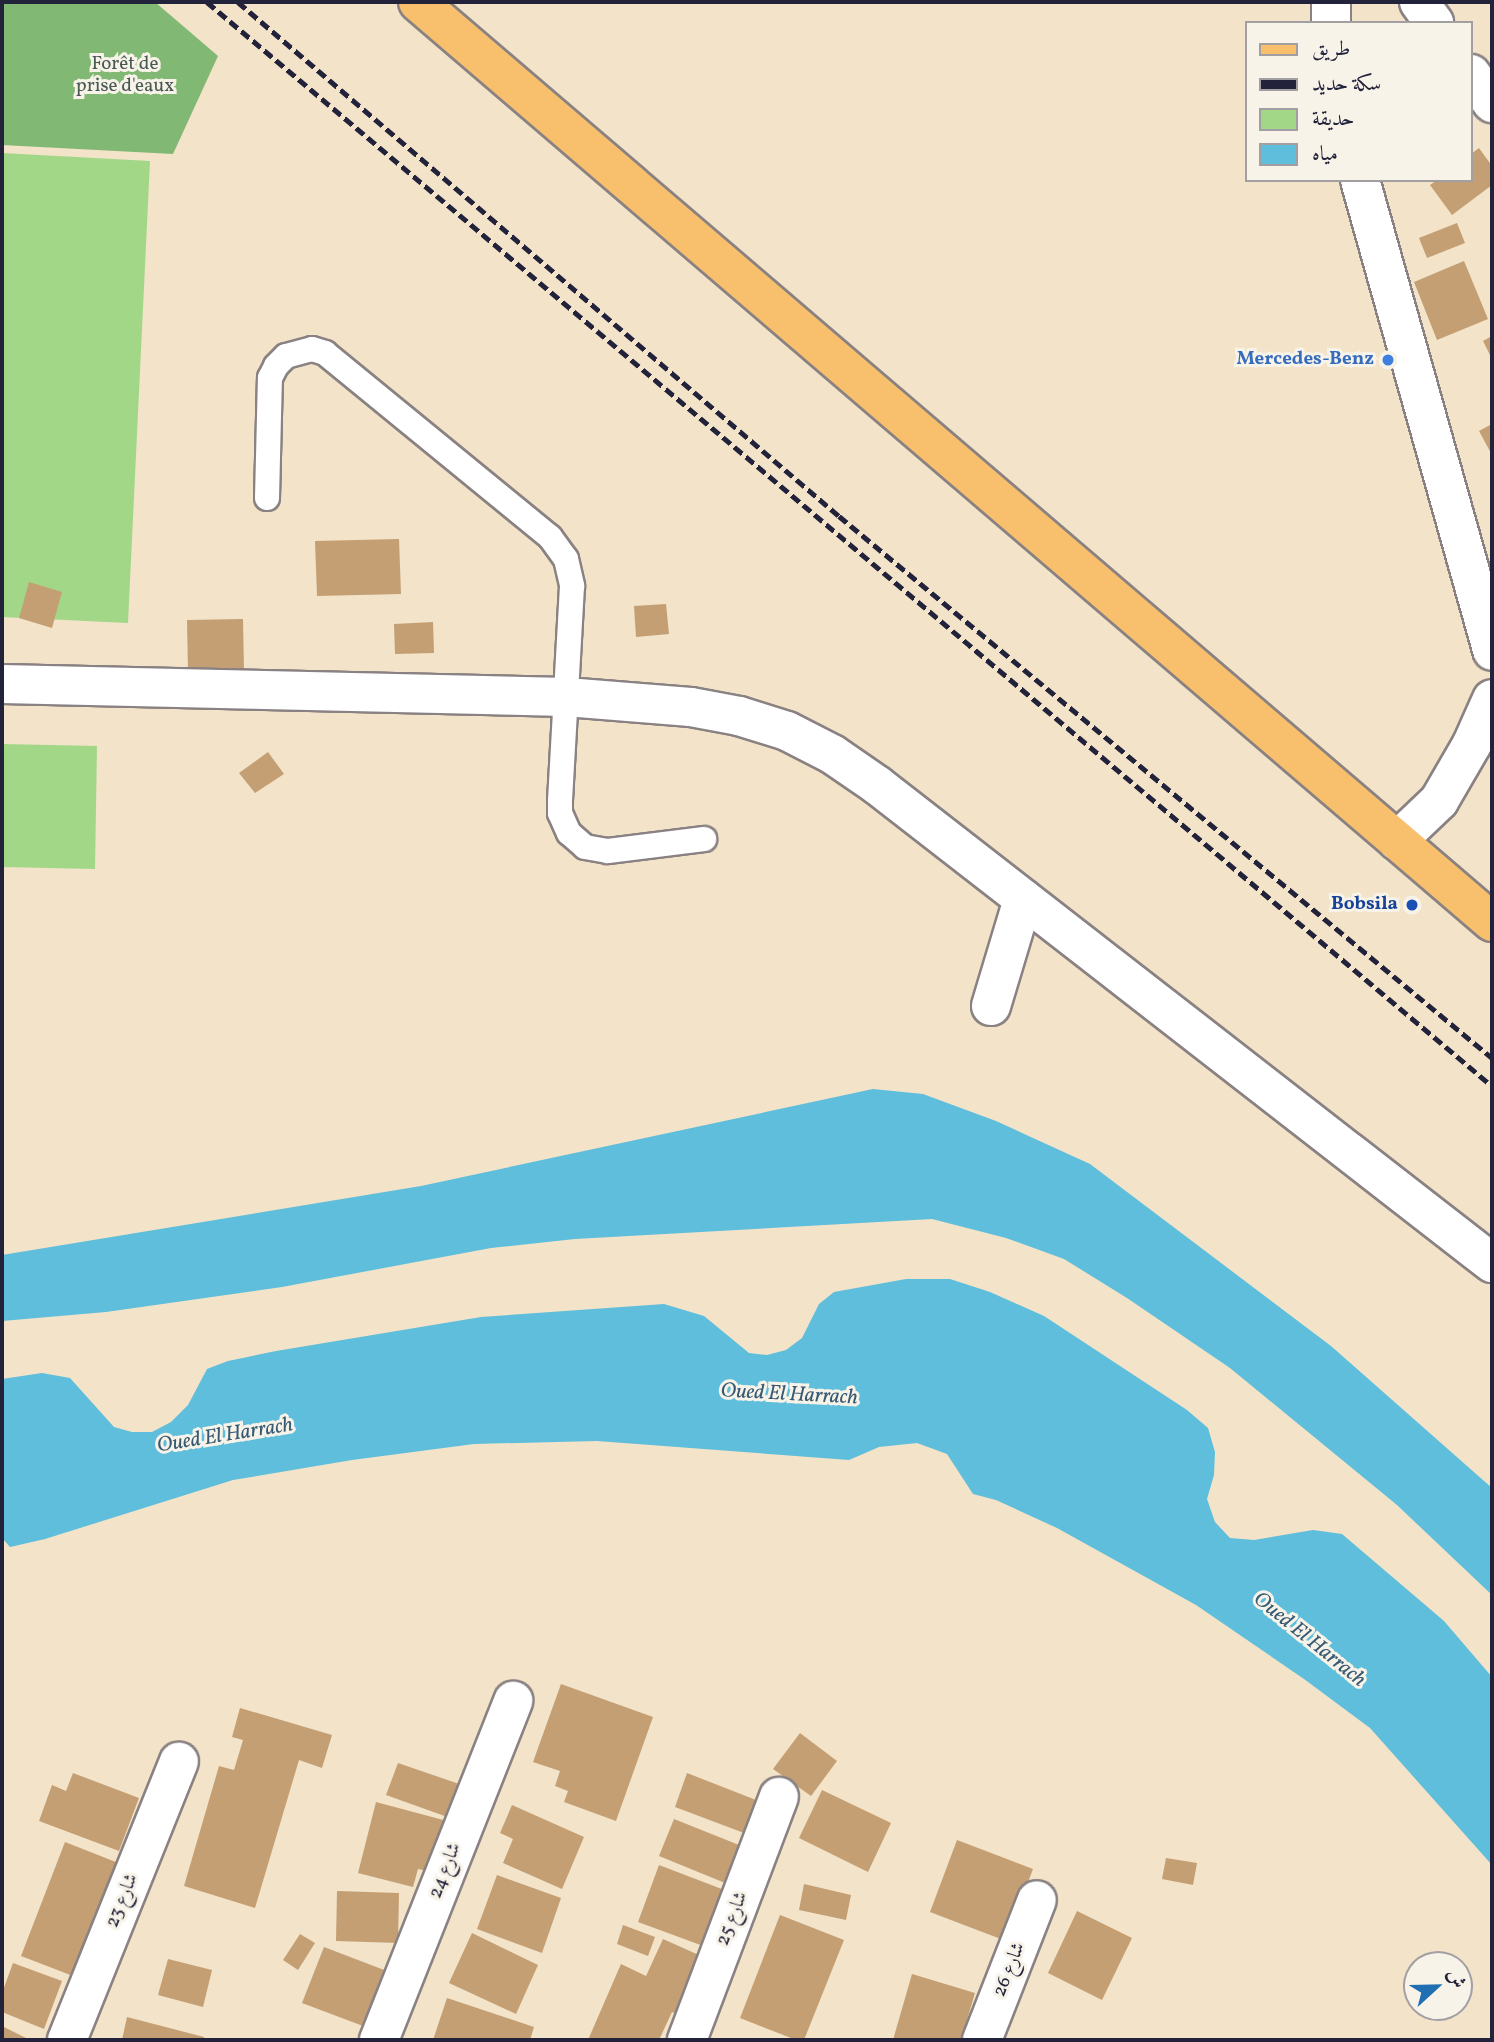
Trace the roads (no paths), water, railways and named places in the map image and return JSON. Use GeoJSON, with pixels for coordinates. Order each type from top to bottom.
{"type":"FeatureCollection","features":[{"type":"Feature","properties":{"kind":"main road"},"geometry":{"type":"LineString","coordinates":[[418,2],[1492,922]]}},
{"type":"Feature","properties":{"kind":"street"},"geometry":{"type":"LineString","coordinates":[[1331,2],[1331,21]]}},
{"type":"Feature","properties":{"kind":"street"},"geometry":{"type":"LineString","coordinates":[[1419,2],[1433,21]]}},
{"type":"Feature","properties":{"kind":"street"},"geometry":{"type":"LineString","coordinates":[[1473,77],[1492,103]]}},
{"type":"Feature","properties":{"kind":"street"},"geometry":{"type":"LineString","coordinates":[[1361,182],[1492,651]]}},
{"type":"Feature","properties":{"kind":"street"},"geometry":{"type":"LineString","coordinates":[[2,684],[566,697],[691,707],[739,716],[787,731],[832,754],[877,785],[1492,1263]]}},
{"type":"Feature","properties":{"kind":"street"},"geometry":{"type":"LineString","coordinates":[[1397,841],[1439,801],[1472,744],[1492,699]]}},
{"type":"Feature","properties":{"kind":"street"},"geometry":{"type":"LineString","coordinates":[[991,1006],[1023,898]]}},
{"type":"Feature","properties":{"kind":"street","name":"شارع 24"},"geometry":{"type":"LineString","coordinates":[[379,2040],[513,1701]]}},
{"type":"Feature","properties":{"kind":"street","name":"شارع 23"},"geometry":{"type":"LineString","coordinates":[[67,2040],[179,1762]]}},
{"type":"Feature","properties":{"kind":"street","name":"شارع 25"},"geometry":{"type":"LineString","coordinates":[[687,2040],[779,1797]]}},
{"type":"Feature","properties":{"kind":"street","name":"شارع 26"},"geometry":{"type":"LineString","coordinates":[[982,2040],[1037,1900]]}},
{"type":"Feature","properties":{"kind":"lane"},"geometry":{"type":"LineString","coordinates":[[267,498],[270,378],[276,366],[286,356],[312,349],[325,353],[550,537],[566,559],[572,586],[560,813],[563,823],[576,841],[586,847],[608,851],[704,839]]}},
{"type":"Feature","properties":{"kind":"water"},"geometry":{"type":"Polygon","coordinates":[[[873,1089],[923,1094],[996,1121],[1090,1164],[1331,1346],[1492,1488],[1492,1595],[1397,1505],[1230,1368],[1127,1298],[1064,1259],[1006,1238],[932,1219],[575,1239],[491,1248],[282,1287],[106,1312],[2,1321],[2,1255],[421,1186],[873,1089]]]}},
{"type":"Feature","properties":{"kind":"water","name":"Oued El Harrach"},"geometry":{"type":"Polygon","coordinates":[[[906,1279],[950,1279],[990,1292],[1044,1316],[1187,1410],[1208,1428],[1215,1452],[1214,1475],[1207,1499],[1215,1522],[1230,1538],[1254,1540],[1313,1530],[1342,1534],[1444,1621],[1492,1677],[1492,1865],[1370,1728],[1304,1679],[1196,1605],[1057,1528],[996,1500],[973,1494],[947,1454],[917,1443],[879,1447],[849,1460],[597,1441],[474,1444],[352,1460],[233,1480],[45,1539],[10,1547],[2,1538],[2,1379],[42,1373],[70,1378],[114,1427],[132,1432],[152,1432],[171,1422],[188,1405],[207,1369],[228,1361],[276,1351],[481,1317],[664,1304],[704,1316],[749,1353],[767,1355],[786,1350],[802,1338],[819,1304],[834,1292],[906,1279]]]}},
{"type":"Feature","properties":{"kind":"railway"},"geometry":{"type":"LineString","coordinates":[[207,2],[1492,1086]]}},
{"type":"Feature","properties":{"kind":"railway"},"geometry":{"type":"LineString","coordinates":[[238,2],[839,516],[1492,1058]]}},
{"type":"Feature","properties":{"kind":"place","name":"Mercedes-Benz"},"geometry":{"type":"Point","coordinates":[1388,360]}},
{"type":"Feature","properties":{"kind":"place","name":"Bobsila"},"geometry":{"type":"Point","coordinates":[1412,905]}},
{"type":"Feature","properties":{"kind":"park label","name":"Forêt de prise d'eaux"},"geometry":{"type":"Point","coordinates":[125,76]}}]}
